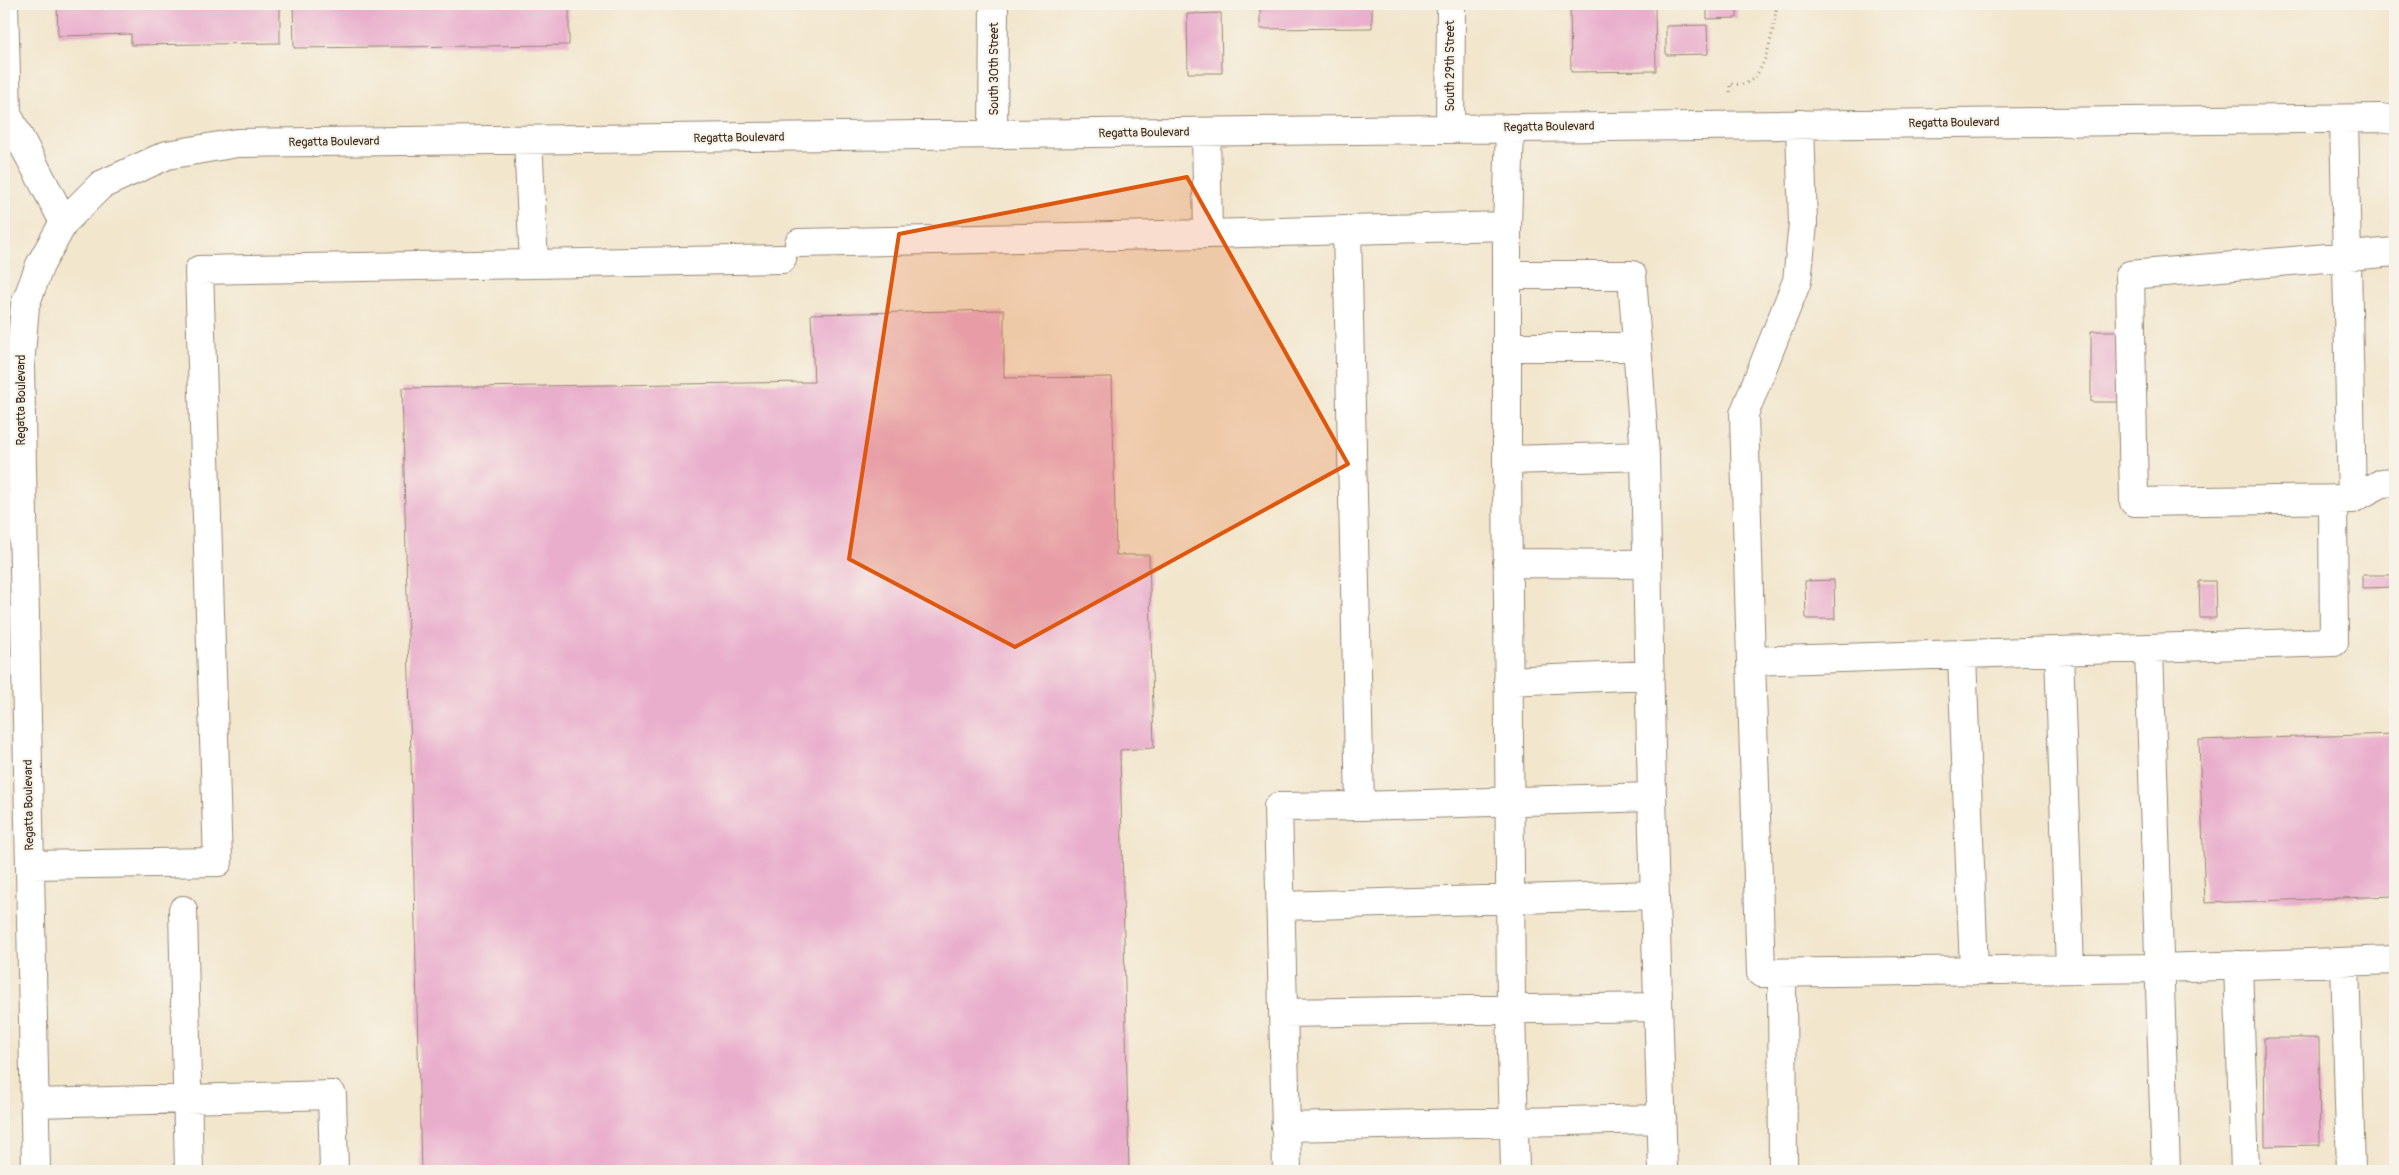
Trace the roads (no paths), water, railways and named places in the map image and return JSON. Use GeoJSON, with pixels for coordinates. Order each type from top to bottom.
{"type":"FeatureCollection","features":[{"type":"Feature","properties":{"kind":"street"},"geometry":{"type":"LineString","coordinates":[[4,4],[7,114],[64,222]]}},
{"type":"Feature","properties":{"kind":"street","name":"South 30th Street"},"geometry":{"type":"LineString","coordinates":[[993,135],[994,4]]}},
{"type":"Feature","properties":{"kind":"street","name":"South 29th Street"},"geometry":{"type":"LineString","coordinates":[[1450,4],[1450,128]]}},
{"type":"Feature","properties":{"kind":"street"},"geometry":{"type":"LineString","coordinates":[[1751,662],[2334,642],[2343,499],[2347,257],[2344,119]]}},
{"type":"Feature","properties":{"kind":"street","name":"Regatta Boulevard"},"geometry":{"type":"LineString","coordinates":[[36,1171],[20,366],[25,305],[40,265],[64,222],[101,185],[167,156],[237,143],[1800,124],[2395,120]]}},
{"type":"Feature","properties":{"kind":"street"},"geometry":{"type":"LineString","coordinates":[[1800,124],[1803,224],[1797,281],[1744,414],[1761,973],[2159,968],[2395,960]]}},
{"type":"Feature","properties":{"kind":"street"},"geometry":{"type":"LineString","coordinates":[[1510,128],[1507,226],[1507,563],[1511,1010],[1515,1171]]}},
{"type":"Feature","properties":{"kind":"street"},"geometry":{"type":"LineString","coordinates":[[1206,132],[1208,234]]}},
{"type":"Feature","properties":{"kind":"street"},"geometry":{"type":"LineString","coordinates":[[528,140],[534,264]]}},
{"type":"Feature","properties":{"kind":"street"},"geometry":{"type":"LineString","coordinates":[[30,865],[218,862],[199,270],[534,264],[791,251],[1208,234],[1507,226]]}},
{"type":"Feature","properties":{"kind":"street"},"geometry":{"type":"LineString","coordinates":[[1347,230],[1360,806]]}},
{"type":"Feature","properties":{"kind":"street"},"geometry":{"type":"LineString","coordinates":[[2395,252],[2130,275],[2134,502],[2343,499],[2382,483],[2395,482]]}},
{"type":"Feature","properties":{"kind":"street"},"geometry":{"type":"LineString","coordinates":[[1508,275],[1632,275],[1645,456],[1652,797],[1663,1171]]}},
{"type":"Feature","properties":{"kind":"street"},"geometry":{"type":"LineString","coordinates":[[1508,347],[1637,347]]}},
{"type":"Feature","properties":{"kind":"street"},"geometry":{"type":"LineString","coordinates":[[1507,460],[1645,456]]}},
{"type":"Feature","properties":{"kind":"street"},"geometry":{"type":"LineString","coordinates":[[1507,563],[1647,564]]}},
{"type":"Feature","properties":{"kind":"street"},"geometry":{"type":"LineString","coordinates":[[2149,649],[2166,1171]]}},
{"type":"Feature","properties":{"kind":"street"},"geometry":{"type":"LineString","coordinates":[[2059,652],[2070,968]]}},
{"type":"Feature","properties":{"kind":"street"},"geometry":{"type":"LineString","coordinates":[[1962,655],[1974,970]]}},
{"type":"Feature","properties":{"kind":"street"},"geometry":{"type":"LineString","coordinates":[[1508,680],[1650,676]]}},
{"type":"Feature","properties":{"kind":"street"},"geometry":{"type":"LineString","coordinates":[[1287,1171],[1278,807],[1652,797]]}},
{"type":"Feature","properties":{"kind":"street"},"geometry":{"type":"LineString","coordinates":[[1281,906],[1655,895]]}},
{"type":"Feature","properties":{"kind":"street"},"geometry":{"type":"LineString","coordinates":[[183,910],[189,1171]]}},
{"type":"Feature","properties":{"kind":"street"},"geometry":{"type":"LineString","coordinates":[[2345,962],[2351,1171]]}},
{"type":"Feature","properties":{"kind":"street"},"geometry":{"type":"LineString","coordinates":[[2238,965],[2245,1171]]}},
{"type":"Feature","properties":{"kind":"street"},"geometry":{"type":"LineString","coordinates":[[1782,973],[1782,1171]]}},
{"type":"Feature","properties":{"kind":"street"},"geometry":{"type":"LineString","coordinates":[[1283,1013],[1658,1007]]}},
{"type":"Feature","properties":{"kind":"street"},"geometry":{"type":"LineString","coordinates":[[35,1103],[332,1095],[334,1171]]}},
{"type":"Feature","properties":{"kind":"street"},"geometry":{"type":"LineString","coordinates":[[1285,1126],[1662,1119]]}}]}
